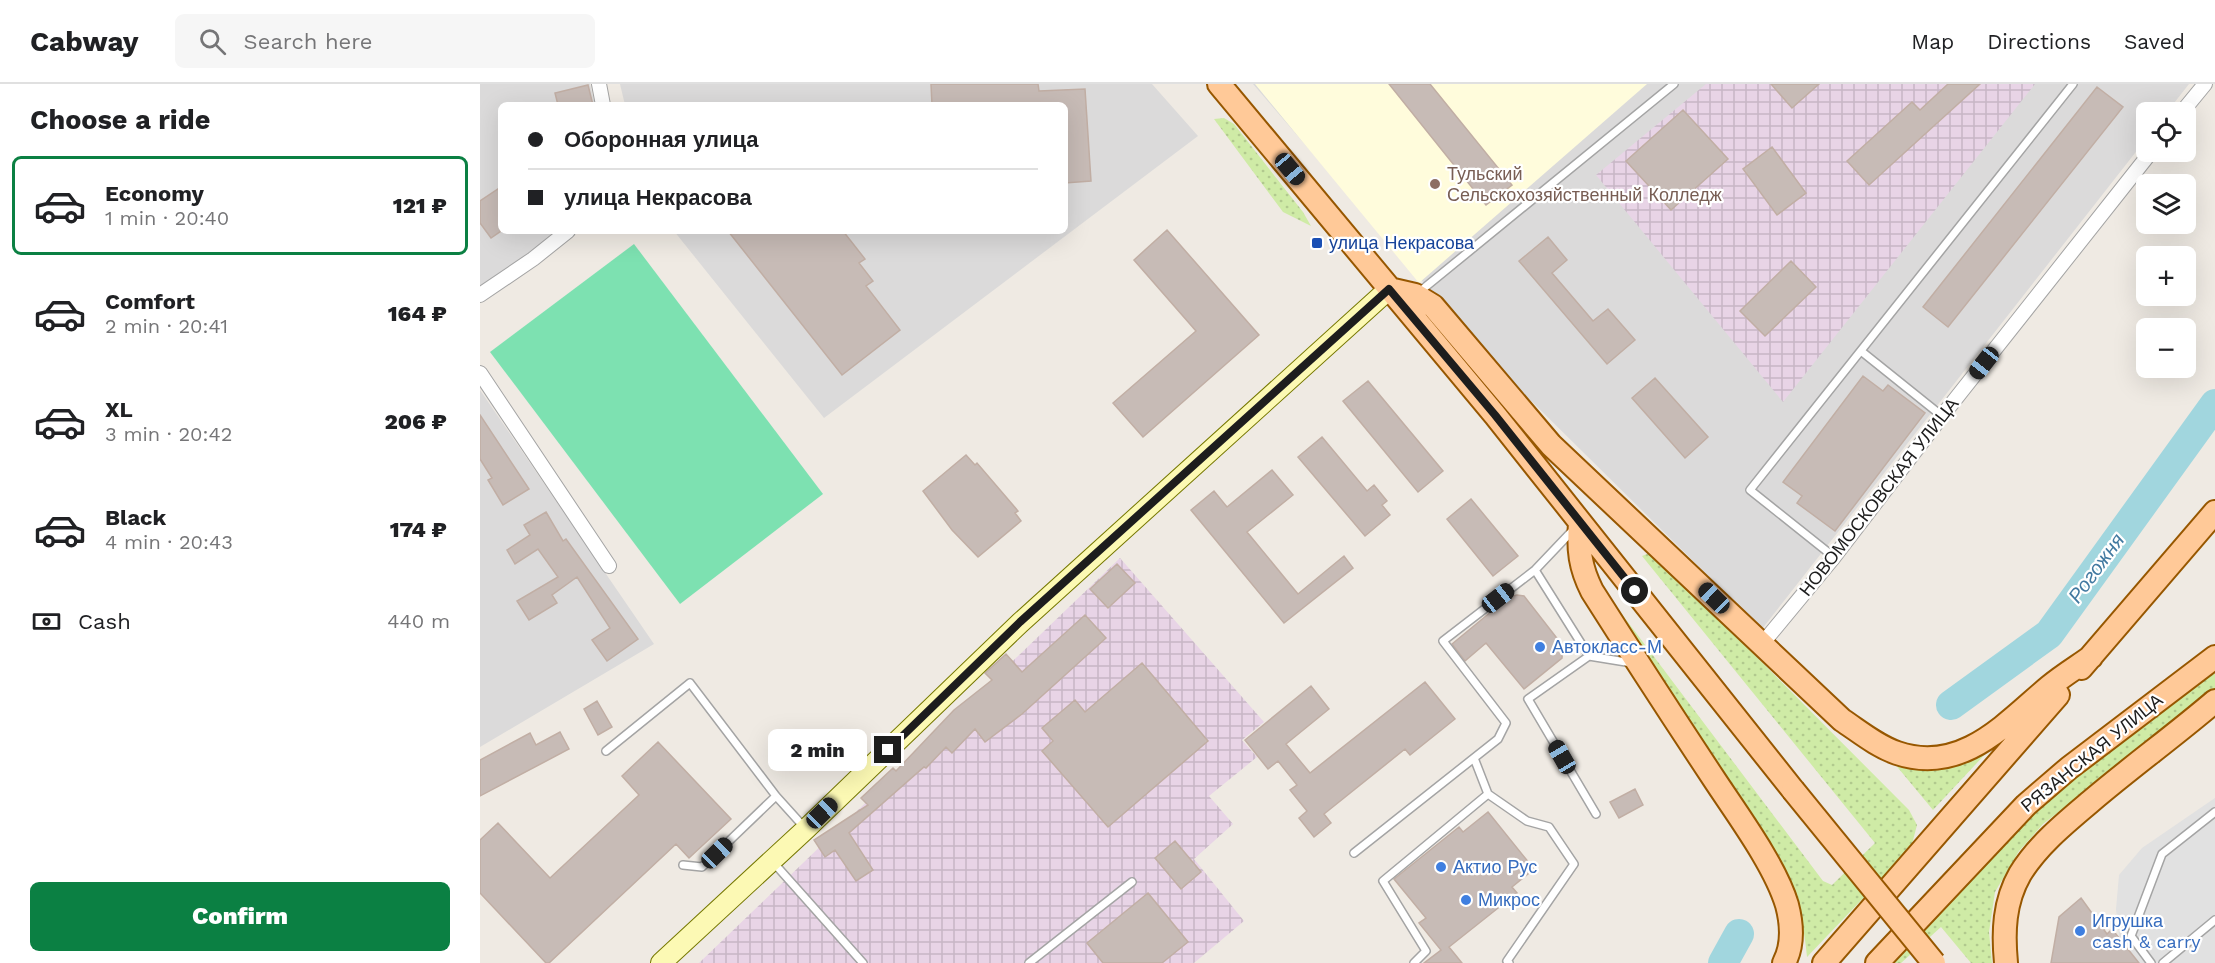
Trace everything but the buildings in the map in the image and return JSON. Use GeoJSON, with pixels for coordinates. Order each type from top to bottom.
{"type":"FeatureCollection","features":[{"type":"Feature","properties":{"kind":"main road"},"geometry":{"type":"LineString","coordinates":[[1219,84],[1402,296],[1793,790],[1934,963]]}},
{"type":"Feature","properties":{"kind":"main road"},"geometry":{"type":"LineString","coordinates":[[1402,296],[1433,306],[1551,444],[1842,720],[1880,745],[1899,754],[1926,757],[1953,754],[1983,743],[1998,734],[2051,686],[2091,657]]}},
{"type":"Feature","properties":{"kind":"main road"},"geometry":{"type":"LineString","coordinates":[[1495,415],[1551,444],[1573,514],[1582,570],[1638,664],[1736,813],[1776,881],[1786,905],[1791,930],[1788,955],[1784,963]]}},
{"type":"Feature","properties":{"kind":"main road"},"geometry":{"type":"LineString","coordinates":[[1824,963],[2215,512]]}},
{"type":"Feature","properties":{"kind":"main road","name":"РЯЗАНСКАЯ УЛИЦА"},"geometry":{"type":"LineString","coordinates":[[1877,963],[2026,805],[2069,768],[2215,657]]}},
{"type":"Feature","properties":{"kind":"main road"},"geometry":{"type":"LineString","coordinates":[[2006,963],[2003,938],[2007,906],[2020,874],[2040,848],[2091,801],[2209,708]]}},
{"type":"Feature","properties":{"kind":"street"},"geometry":{"type":"LineString","coordinates":[[598,84],[602,102]]}},
{"type":"Feature","properties":{"kind":"street"},"geometry":{"type":"LineString","coordinates":[[2190,102],[2205,84]]}},
{"type":"Feature","properties":{"kind":"street","name":"НОВОМОСКОВСКАЯ УЛИЦА"},"geometry":{"type":"LineString","coordinates":[[1762,644],[1834,557],[1942,416],[2143,162]]}},
{"type":"Feature","properties":{"kind":"street"},"geometry":{"type":"LineString","coordinates":[[480,295],[533,259],[564,234]]}},
{"type":"Feature","properties":{"kind":"street"},"geometry":{"type":"LineString","coordinates":[[661,963],[806,829],[1020,622],[1402,296]]}},
{"type":"Feature","properties":{"kind":"street"},"geometry":{"type":"LineString","coordinates":[[480,373],[609,566]]}},
{"type":"Feature","properties":{"kind":"lane"},"geometry":{"type":"LineString","coordinates":[[1402,296],[1674,84]]}},
{"type":"Feature","properties":{"kind":"lane"},"geometry":{"type":"LineString","coordinates":[[1834,557],[1750,490],[2073,84]]}},
{"type":"Feature","properties":{"kind":"lane"},"geometry":{"type":"LineString","coordinates":[[1861,351],[1942,416]]}},
{"type":"Feature","properties":{"kind":"lane"},"geometry":{"type":"LineString","coordinates":[[1354,852],[1498,739],[1506,723],[1443,641],[1535,570],[1573,514]]}},
{"type":"Feature","properties":{"kind":"lane"},"geometry":{"type":"LineString","coordinates":[[1535,570],[1589,656]]}},
{"type":"Feature","properties":{"kind":"lane"},"geometry":{"type":"LineString","coordinates":[[1596,814],[1528,699],[1589,656],[1638,664]]}},
{"type":"Feature","properties":{"kind":"lane"},"geometry":{"type":"LineString","coordinates":[[606,751],[690,683],[776,796],[806,829]]}},
{"type":"Feature","properties":{"kind":"lane"},"geometry":{"type":"LineString","coordinates":[[1474,758],[1488,794],[1527,821],[1549,827],[1574,864],[1507,962]]}},
{"type":"Feature","properties":{"kind":"lane"},"geometry":{"type":"LineString","coordinates":[[1414,963],[1426,951],[1383,881],[1488,794]]}},
{"type":"Feature","properties":{"kind":"lane"},"geometry":{"type":"LineString","coordinates":[[683,865],[702,867],[776,796]]}},
{"type":"Feature","properties":{"kind":"lane"},"geometry":{"type":"LineString","coordinates":[[2151,963],[2131,936],[2162,854],[2215,812]]}},
{"type":"Feature","properties":{"kind":"lane"},"geometry":{"type":"LineString","coordinates":[[772,861],[863,963]]}},
{"type":"Feature","properties":{"kind":"lane"},"geometry":{"type":"LineString","coordinates":[[1029,963],[1132,882]]}},
{"type":"Feature","properties":{"kind":"lane"},"geometry":{"type":"LineString","coordinates":[[2163,963],[2214,921]]}},
{"type":"Feature","properties":{"kind":"shaded area"},"geometry":{"type":"Polygon","coordinates":[[[480,84],[590,84],[594,102],[498,102],[498,234],[554,234],[480,291],[480,84]]]}},
{"type":"Feature","properties":{"kind":"shaded area"},"geometry":{"type":"Polygon","coordinates":[[[620,84],[1152,84],[1198,136],[824,418],[676,234],[1068,234],[1068,102],[624,102],[620,84]]]}},
{"type":"Feature","properties":{"kind":"shaded area"},"geometry":{"type":"Polygon","coordinates":[[[1253,84],[2189,84],[2175,102],[2136,102],[2136,152],[1762,629],[1491,361],[1253,84]]]}},
{"type":"Feature","properties":{"kind":"shaded area","name":"Тульский Сельскохозяйственный Колледж"},"geometry":{"type":"Polygon","coordinates":[[[1255,84],[1647,84],[1419,283],[1255,84]]]}},
{"type":"Feature","properties":{"kind":"shaded area"},"geometry":{"type":"Polygon","coordinates":[[[1706,84],[2035,84],[1783,402],[1596,175],[1706,84]]]}},
{"type":"Feature","properties":{"kind":"shaded area"},"geometry":{"type":"Polygon","coordinates":[[[480,390],[654,644],[480,747],[480,390]]]}},
{"type":"Feature","properties":{"kind":"shaded area"},"geometry":{"type":"Polygon","coordinates":[[[1120,558],[1264,722],[1242,740],[1257,757],[1209,796],[1233,824],[1194,859],[1244,921],[1194,963],[699,963],[1120,558]]]}},
{"type":"Feature","properties":{"kind":"shaded area"},"geometry":{"type":"Polygon","coordinates":[[[2215,798],[2215,963],[2134,963],[2120,945],[2116,909],[2119,875],[2142,848],[2215,798]]]}},
{"type":"Feature","properties":{"kind":"green space"},"geometry":{"type":"Polygon","coordinates":[[[1224,118],[1234,124],[1303,212],[1311,226],[1283,212],[1214,119],[1224,118]]]}},
{"type":"Feature","properties":{"kind":"green space"},"geometry":{"type":"Polygon","coordinates":[[[634,244],[823,494],[680,604],[490,352],[634,244]]]}},
{"type":"Feature","properties":{"kind":"green space"},"geometry":{"type":"Polygon","coordinates":[[[1652,552],[1909,810],[1917,825],[1911,848],[1807,957],[1799,910],[1781,866],[1615,605],[1823,881],[1832,885],[1875,843],[1642,556],[1652,552]]]}},
{"type":"Feature","properties":{"kind":"green space"},"geometry":{"type":"Polygon","coordinates":[[[2215,670],[2215,690],[2043,824],[2019,851],[1995,892],[1989,932],[1992,963],[1971,963],[1941,927],[1901,963],[1893,963],[2039,808],[2088,764],[2215,670]]]}},
{"type":"Feature","properties":{"kind":"green space"},"geometry":{"type":"Polygon","coordinates":[[[1989,750],[1933,810],[1894,763],[1989,750]]]}},
{"type":"Feature","properties":{"kind":"waterway","name":"Рогожня"},"geometry":{"type":"LineString","coordinates":[[1951,705],[2049,634],[2215,404]]}},
{"type":"Feature","properties":{"kind":"waterway","name":"Рогожня"},"geometry":{"type":"LineString","coordinates":[[1723,963],[1739,934]]}},
{"type":"Feature","properties":{"kind":"place","name":"Тульский Сельскохозяйственный Колледж"},"geometry":{"type":"Point","coordinates":[1435,184]}},
{"type":"Feature","properties":{"kind":"place","name":"улица Некрасова"},"geometry":{"type":"Point","coordinates":[1317,243]}},
{"type":"Feature","properties":{"kind":"place","name":"Автокласс-М"},"geometry":{"type":"Point","coordinates":[1540,647]}},
{"type":"Feature","properties":{"kind":"place","name":"Актио Рус"},"geometry":{"type":"Point","coordinates":[1441,867]}},
{"type":"Feature","properties":{"kind":"place","name":"Микрос"},"geometry":{"type":"Point","coordinates":[1466,900]}},
{"type":"Feature","properties":{"kind":"place","name":"Игрушка cash & carry"},"geometry":{"type":"Point","coordinates":[2080,931]}},
{"type":"Feature","properties":{"kind":"route"},"geometry":{"type":"LineString","coordinates":[[888,750],[1020,622],[1389,289],[1495,415],[1635,591]]}}]}
